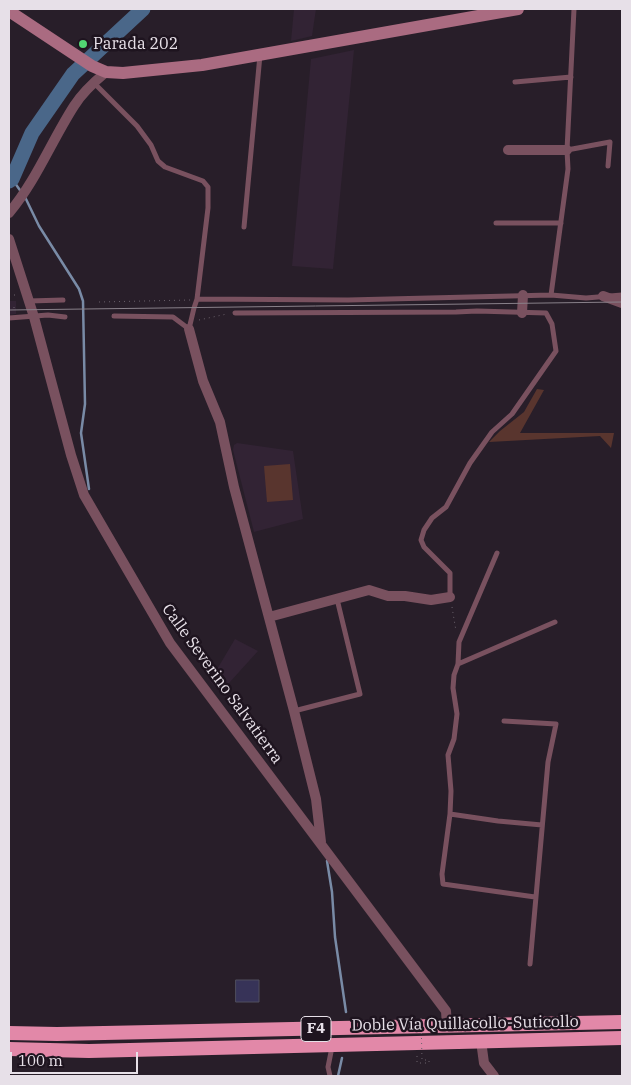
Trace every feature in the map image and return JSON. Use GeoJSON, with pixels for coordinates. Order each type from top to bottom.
{"type":"FeatureCollection","features":[{"type":"Feature","properties":{"kind":"highway","name":"Doble Vía Quillacollo-Suticollo"},"geometry":{"type":"LineString","coordinates":[[9,1033],[66,1034],[622,1022]]}},
{"type":"Feature","properties":{"kind":"highway","name":"Doble Vía Quillacollo-Suticollo"},"geometry":{"type":"LineString","coordinates":[[9,1049],[89,1051],[622,1038]]}},
{"type":"Feature","properties":{"kind":"main road"},"geometry":{"type":"LineString","coordinates":[[9,11],[92,66],[106,72],[123,72],[202,65],[518,9]]}},
{"type":"Feature","properties":{"kind":"street"},"geometry":{"type":"LineString","coordinates":[[9,213],[27,190],[75,105],[106,72]]}},
{"type":"Feature","properties":{"kind":"street"},"geometry":{"type":"LineString","coordinates":[[508,150],[568,150]]}},
{"type":"Feature","properties":{"kind":"street","name":"Calle Severino Salvatierra"},"geometry":{"type":"LineString","coordinates":[[9,240],[34,317],[66,437],[84,495],[162,632],[446,1011],[447,1026]]}},
{"type":"Feature","properties":{"kind":"street"},"geometry":{"type":"LineString","coordinates":[[522,313],[523,295]]}},
{"type":"Feature","properties":{"kind":"street"},"geometry":{"type":"LineString","coordinates":[[603,296],[622,303]]}},
{"type":"Feature","properties":{"kind":"street"},"geometry":{"type":"LineString","coordinates":[[189,329],[204,381],[220,422],[234,486],[316,799],[321,843]]}},
{"type":"Feature","properties":{"kind":"street"},"geometry":{"type":"LineString","coordinates":[[269,617],[369,590],[388,596],[405,596],[431,600],[450,597]]}},
{"type":"Feature","properties":{"kind":"street"},"geometry":{"type":"LineString","coordinates":[[481,1041],[484,1063],[494,1076]]}},
{"type":"Feature","properties":{"kind":"lane"},"geometry":{"type":"LineString","coordinates":[[551,295],[568,169],[574,9]]}},
{"type":"Feature","properties":{"kind":"lane"},"geometry":{"type":"LineString","coordinates":[[244,227],[260,54]]}},
{"type":"Feature","properties":{"kind":"lane"},"geometry":{"type":"LineString","coordinates":[[515,82],[571,76]]}},
{"type":"Feature","properties":{"kind":"lane"},"geometry":{"type":"LineString","coordinates":[[94,83],[136,126],[151,145],[158,160],[165,167],[203,181],[208,187],[208,208],[197,299],[189,329],[173,317],[114,316]]}},
{"type":"Feature","properties":{"kind":"lane"},"geometry":{"type":"LineString","coordinates":[[568,150],[610,142],[608,166]]}},
{"type":"Feature","properties":{"kind":"lane"},"geometry":{"type":"LineString","coordinates":[[496,223],[561,223]]}},
{"type":"Feature","properties":{"kind":"lane"},"geometry":{"type":"LineString","coordinates":[[197,299],[348,300],[523,295],[586,298],[622,295]]}},
{"type":"Feature","properties":{"kind":"lane"},"geometry":{"type":"LineString","coordinates":[[29,301],[63,300]]}},
{"type":"Feature","properties":{"kind":"lane"},"geometry":{"type":"LineString","coordinates":[[235,313],[478,311],[546,314],[552,324],[556,351],[512,414],[492,432],[476,455],[446,507],[432,518],[424,530],[421,540],[424,547],[450,573],[450,597]]}},
{"type":"Feature","properties":{"kind":"lane"},"geometry":{"type":"LineString","coordinates":[[9,318],[48,315],[65,317]]}},
{"type":"Feature","properties":{"kind":"lane"},"geometry":{"type":"LineString","coordinates":[[497,553],[459,642],[458,664],[454,675],[453,688],[457,714],[454,739],[448,755],[451,790],[450,814],[442,874],[443,884],[535,897]]}},
{"type":"Feature","properties":{"kind":"lane"},"geometry":{"type":"LineString","coordinates":[[294,711],[360,694],[337,599]]}},
{"type":"Feature","properties":{"kind":"lane"},"geometry":{"type":"LineString","coordinates":[[458,664],[555,622]]}},
{"type":"Feature","properties":{"kind":"lane"},"geometry":{"type":"LineString","coordinates":[[504,721],[556,724],[548,762],[530,964]]}},
{"type":"Feature","properties":{"kind":"lane"},"geometry":{"type":"LineString","coordinates":[[450,814],[542,825]]}},
{"type":"Feature","properties":{"kind":"lane"},"geometry":{"type":"LineString","coordinates":[[330,1076],[328,1067],[332,1045]]}},
{"type":"Feature","properties":{"kind":"path"},"geometry":{"type":"LineString","coordinates":[[99,302],[197,299]]}},
{"type":"Feature","properties":{"kind":"path"},"geometry":{"type":"LineString","coordinates":[[9,304],[14,304],[14,308],[9,308]]}},
{"type":"Feature","properties":{"kind":"path"},"geometry":{"type":"LineString","coordinates":[[189,329],[199,320],[235,313]]}},
{"type":"Feature","properties":{"kind":"path"},"geometry":{"type":"LineString","coordinates":[[450,597],[459,642]]}},
{"type":"Feature","properties":{"kind":"path"},"geometry":{"type":"LineString","coordinates":[[418,1063],[429,1063],[429,1060],[422,1060],[421,1018]]}},
{"type":"Feature","properties":{"kind":"shaded area"},"geometry":{"type":"Polygon","coordinates":[[[294,9],[316,9],[312,36],[291,41],[294,9]]]}},
{"type":"Feature","properties":{"kind":"shaded area"},"geometry":{"type":"Polygon","coordinates":[[[354,50],[333,269],[292,266],[311,59],[354,50]]]}},
{"type":"Feature","properties":{"kind":"shaded area"},"geometry":{"type":"Polygon","coordinates":[[[9,301],[16,301],[16,314],[9,315],[9,301]]]}},
{"type":"Feature","properties":{"kind":"shaded area"},"geometry":{"type":"Polygon","coordinates":[[[537,389],[544,390],[520,433],[614,433],[611,448],[600,436],[489,442],[524,412],[537,389]]]}},
{"type":"Feature","properties":{"kind":"shaded area"},"geometry":{"type":"Polygon","coordinates":[[[237,443],[293,451],[303,519],[254,532],[233,450],[234,445],[237,443]]]}},
{"type":"Feature","properties":{"kind":"shaded area"},"geometry":{"type":"Polygon","coordinates":[[[290,464],[293,500],[267,502],[264,466],[290,464]]]}},
{"type":"Feature","properties":{"kind":"shaded area"},"geometry":{"type":"Polygon","coordinates":[[[235,639],[258,651],[220,693],[210,681],[235,639]]]}},
{"type":"Feature","properties":{"kind":"building"},"geometry":{"type":"Polygon","coordinates":[[[236,980],[259,980],[259,1002],[236,1002],[236,980]]]}},
{"type":"Feature","properties":{"kind":"waterway"},"geometry":{"type":"LineString","coordinates":[[9,181],[12,179],[32,133],[73,74],[143,9]]}},
{"type":"Feature","properties":{"kind":"waterway"},"geometry":{"type":"LineString","coordinates":[[12,179],[22,193]]}},
{"type":"Feature","properties":{"kind":"waterway"},"geometry":{"type":"LineString","coordinates":[[25,197],[39,226],[79,289],[83,301],[85,404],[81,433],[89,489]]}},
{"type":"Feature","properties":{"kind":"waterway"},"geometry":{"type":"LineString","coordinates":[[327,861],[332,892],[335,937],[346,1012]]}},
{"type":"Feature","properties":{"kind":"waterway"},"geometry":{"type":"LineString","coordinates":[[338,1076],[342,1058]]}},
{"type":"Feature","properties":{"kind":"tram line"},"geometry":{"type":"LineString","coordinates":[[9,310],[622,302]]}},
{"type":"Feature","properties":{"kind":"place","name":"Parada 202"},"geometry":{"type":"Point","coordinates":[83,44]}}]}
